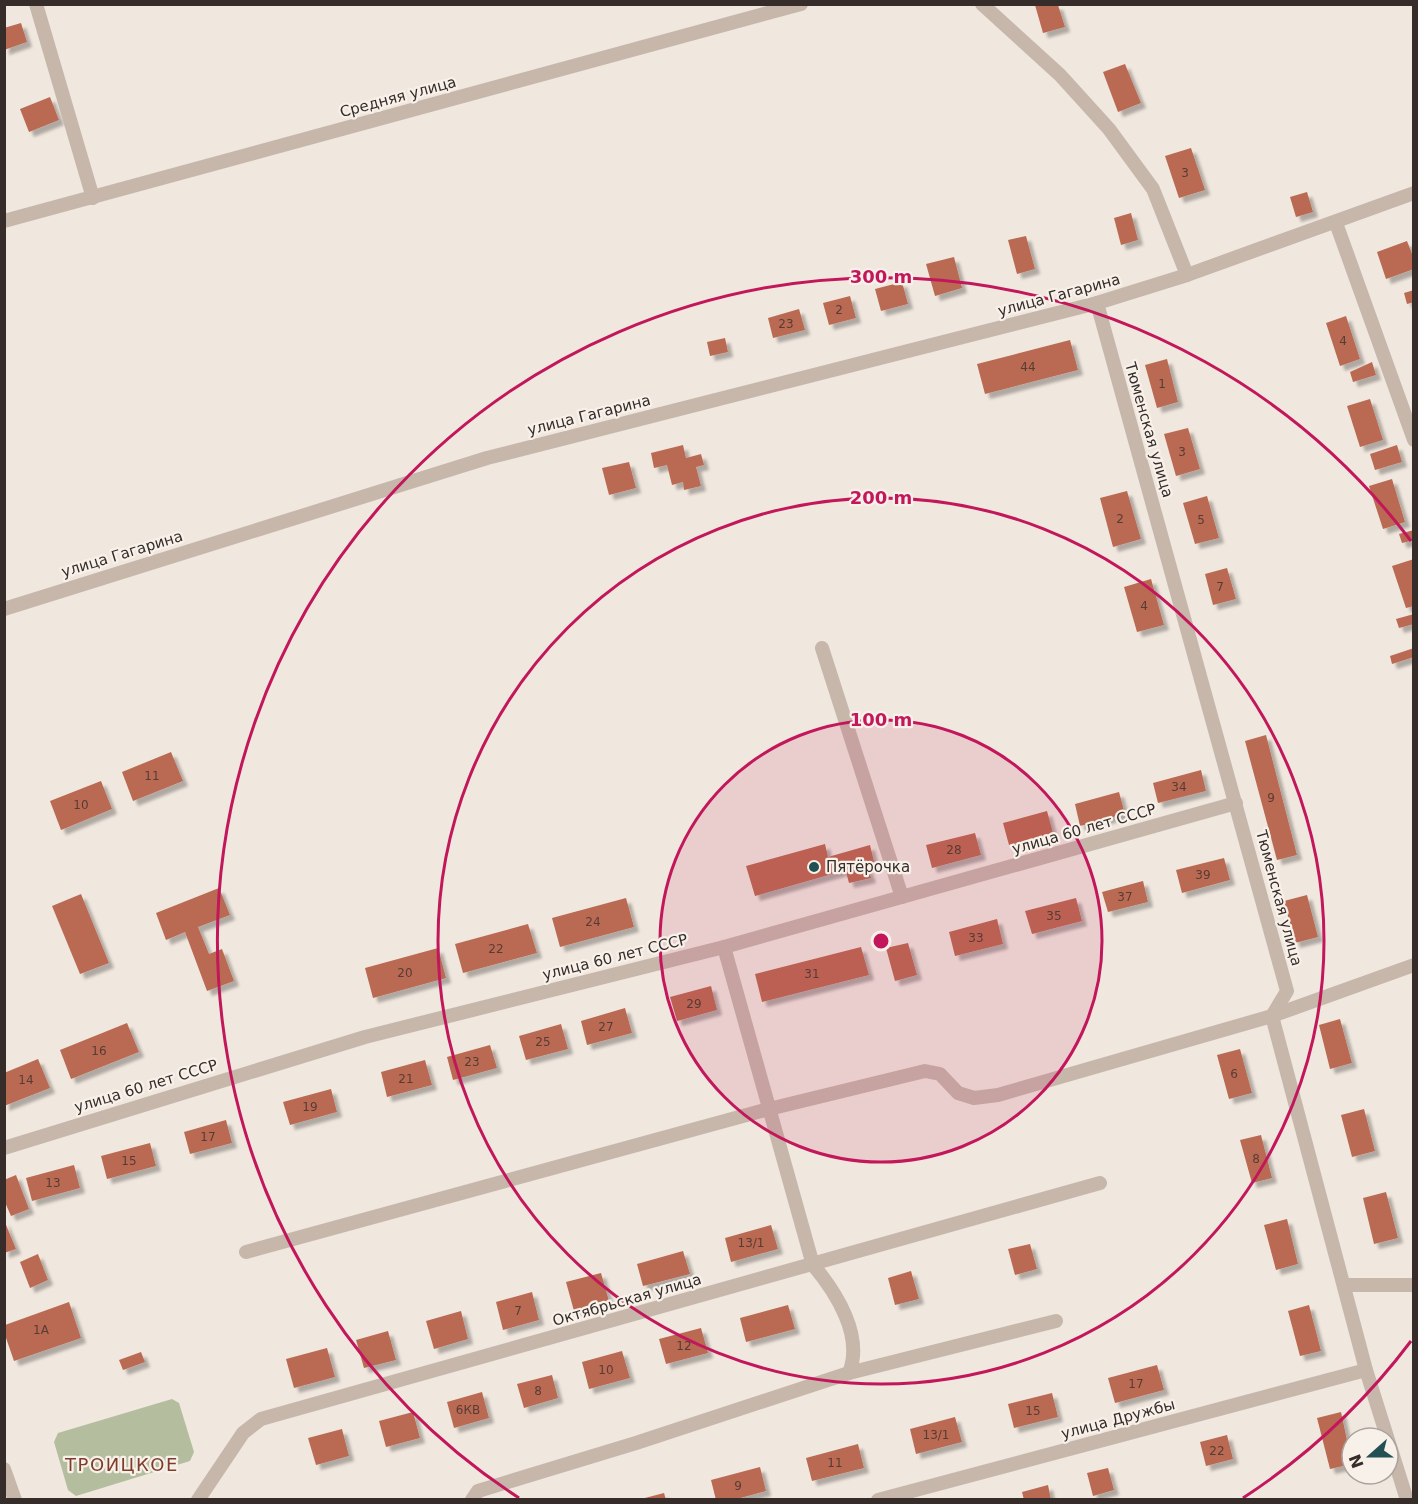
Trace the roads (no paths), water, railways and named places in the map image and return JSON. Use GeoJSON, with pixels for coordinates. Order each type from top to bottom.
{"type":"FeatureCollection","features":[{"type":"Feature","properties":{"kind":"street"},"geometry":{"type":"LineString","coordinates":[[36,4],[93,198]]}},
{"type":"Feature","properties":{"kind":"street","name":"Средняя улица"},"geometry":{"type":"LineString","coordinates":[[4,221],[801,4]]}},
{"type":"Feature","properties":{"kind":"street"},"geometry":{"type":"LineString","coordinates":[[982,4],[1060,75],[1109,129],[1153,189],[1187,275]]}},
{"type":"Feature","properties":{"kind":"street"},"geometry":{"type":"LineString","coordinates":[[1413,193],[1336,223],[1413,440]]}},
{"type":"Feature","properties":{"kind":"street","name":"улица Гагарина"},"geometry":{"type":"LineString","coordinates":[[4,609],[487,458],[1097,303],[1187,275],[1336,223]]}},
{"type":"Feature","properties":{"kind":"street","name":"Тюменская улица"},"geometry":{"type":"LineString","coordinates":[[1097,303],[1287,991],[1272,1016]]}},
{"type":"Feature","properties":{"kind":"street"},"geometry":{"type":"LineString","coordinates":[[822,648],[902,897]]}},
{"type":"Feature","properties":{"kind":"street","name":"улица 60 лет СССР"},"geometry":{"type":"LineString","coordinates":[[4,1148],[365,1037],[724,947],[1236,803]]}},
{"type":"Feature","properties":{"kind":"street"},"geometry":{"type":"LineString","coordinates":[[724,947],[813,1265],[833,1288],[848,1323],[854,1351],[849,1373]]}},
{"type":"Feature","properties":{"kind":"street"},"geometry":{"type":"LineString","coordinates":[[246,1252],[769,1109],[925,1071],[940,1074],[958,1094],[974,1098],[998,1095],[1272,1016],[1413,965]]}},
{"type":"Feature","properties":{"kind":"street"},"geometry":{"type":"LineString","coordinates":[[1272,1016],[1366,1370],[1407,1500]]}},
{"type":"Feature","properties":{"kind":"street","name":"Октябрьская улица"},"geometry":{"type":"LineString","coordinates":[[198,1500],[243,1433],[261,1419],[1100,1183]]}},
{"type":"Feature","properties":{"kind":"street"},"geometry":{"type":"LineString","coordinates":[[1344,1285],[1413,1285]]}},
{"type":"Feature","properties":{"kind":"street"},"geometry":{"type":"LineString","coordinates":[[472,1500],[478,1491],[636,1443],[849,1373],[1056,1320]]}},
{"type":"Feature","properties":{"kind":"street","name":"улица Дружбы"},"geometry":{"type":"LineString","coordinates":[[878,1500],[898,1497],[1366,1370]]}},
{"type":"Feature","properties":{"kind":"street"},"geometry":{"type":"LineString","coordinates":[[4,1469],[15,1500]]}},
{"type":"Feature","properties":{"kind":"place","name":"Пятёрочка"},"geometry":{"type":"Point","coordinates":[814,867]}},
{"type":"Feature","properties":{"kind":"district","name":"ТРОИЦКОЕ"},"geometry":{"type":"Point","coordinates":[122,1465]}}]}
